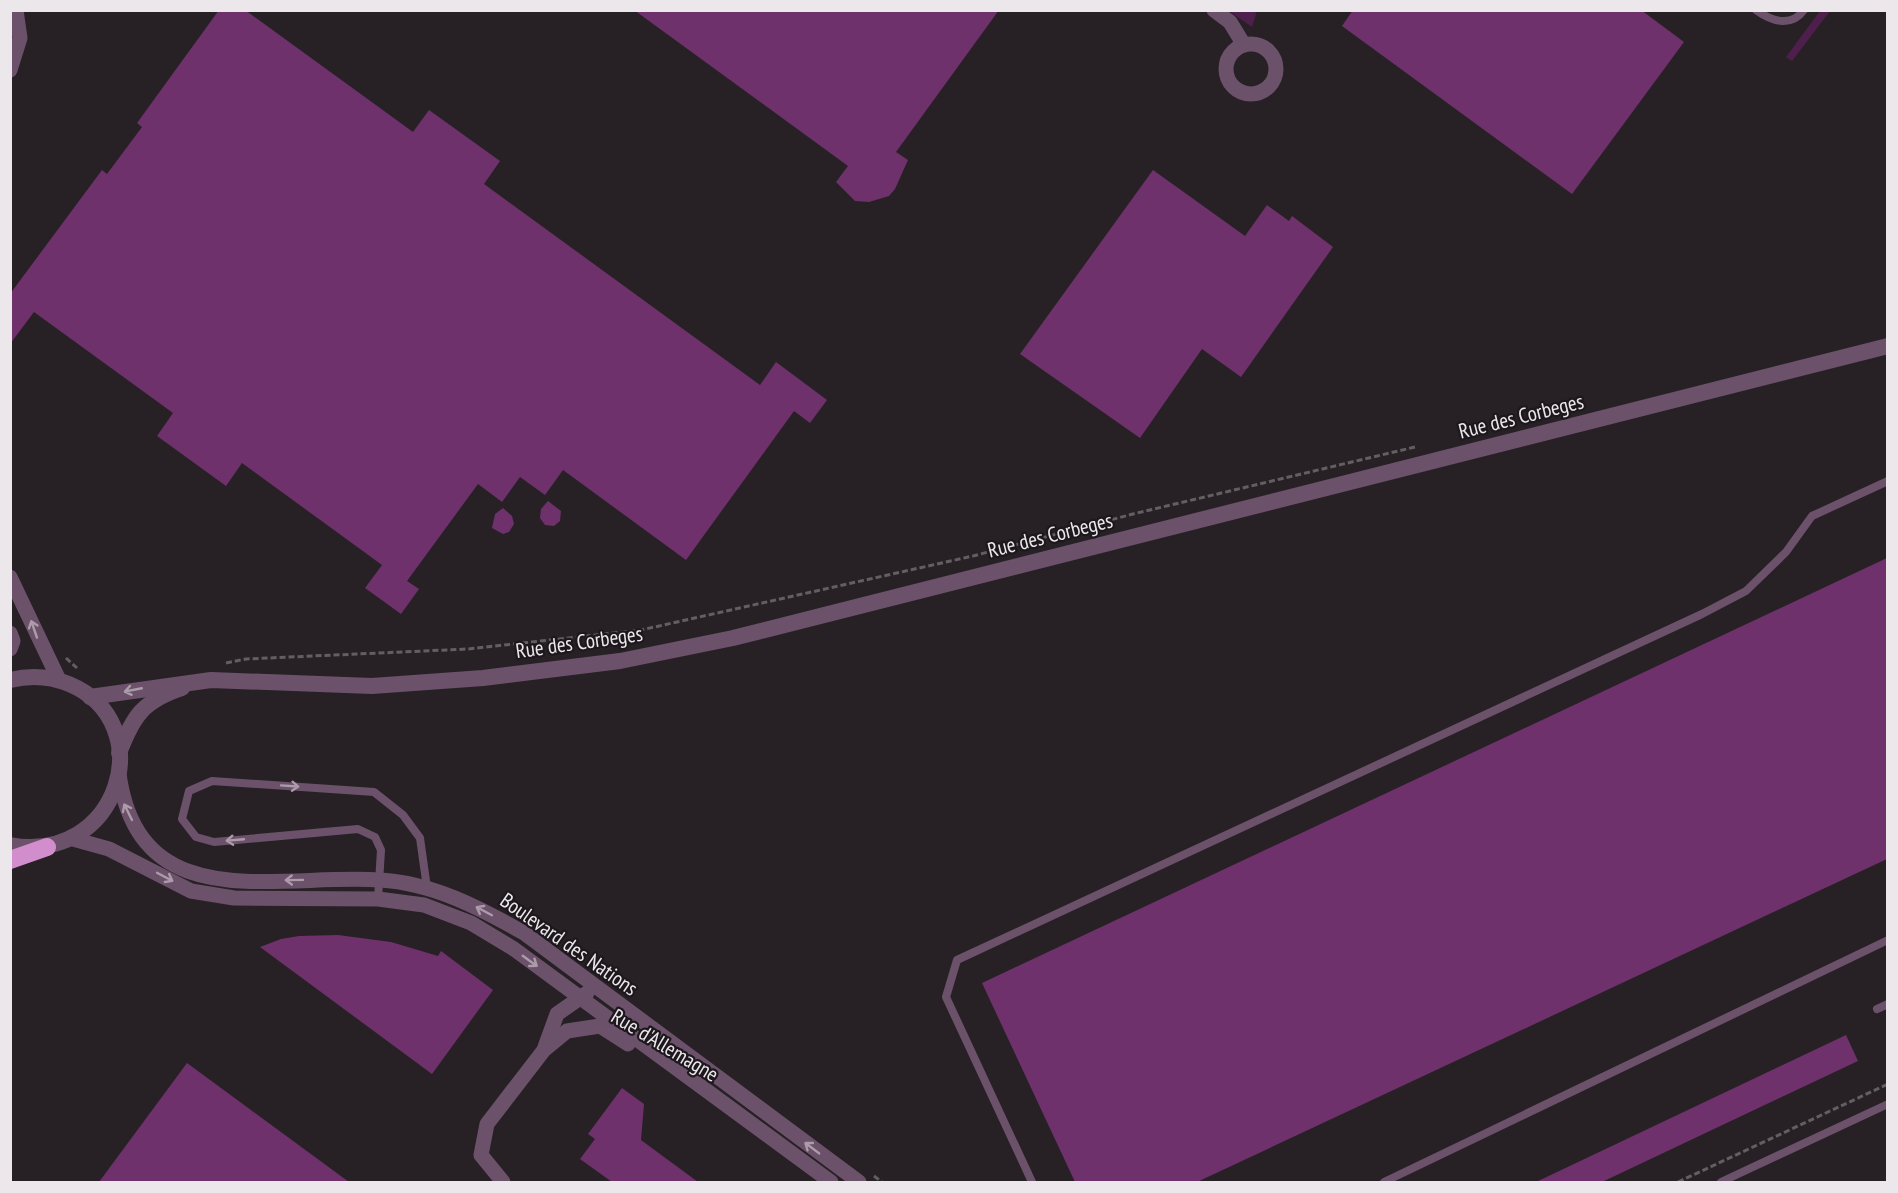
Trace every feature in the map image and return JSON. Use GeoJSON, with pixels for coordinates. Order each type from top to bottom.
{"type":"FeatureCollection","features":[{"type":"Feature","properties":{"kind":"highway"},"geometry":{"type":"LineString","coordinates":[[10,860],[47,847]]}},
{"type":"Feature","properties":{"kind":"street"},"geometry":{"type":"LineString","coordinates":[[10,70],[20,38],[16,10]]}},
{"type":"Feature","properties":{"kind":"street"},"geometry":{"type":"LineString","coordinates":[[1214,10],[1230,22],[1244,45]]}},
{"type":"Feature","properties":{"kind":"street","name":"Rue des Corbeges"},"geometry":{"type":"LineString","coordinates":[[90,697],[212,680],[372,686],[483,678],[631,659],[744,635],[1887,346]]}},
{"type":"Feature","properties":{"kind":"street"},"geometry":{"type":"LineString","coordinates":[[10,577],[59,680]]}},
{"type":"Feature","properties":{"kind":"street"},"geometry":{"type":"LineString","coordinates":[[10,633],[13,641],[10,650]]}},
{"type":"Feature","properties":{"kind":"street"},"geometry":{"type":"LineString","coordinates":[[10,680],[39,676],[59,680],[90,697],[104,713],[114,732],[119,753],[119,774],[114,794],[104,812],[90,827],[73,839],[47,847],[28,848],[10,844]]}},
{"type":"Feature","properties":{"kind":"street","name":"Rue des Corbeges"},"geometry":{"type":"LineString","coordinates":[[119,753],[134,717],[150,702],[179,688],[212,680]]}},
{"type":"Feature","properties":{"kind":"street","name":"Boulevard des Nations"},"geometry":{"type":"LineString","coordinates":[[119,774],[123,804],[138,833],[159,856],[198,876],[236,882],[381,880],[428,888],[479,908],[524,933],[859,1182]]}},
{"type":"Feature","properties":{"kind":"street","name":"Boulevard des Nations"},"geometry":{"type":"LineString","coordinates":[[73,839],[109,849],[191,891],[234,898],[378,899],[424,905],[471,923],[514,949],[831,1182]]}},
{"type":"Feature","properties":{"kind":"street","name":"Rue d'Allemagne"},"geometry":{"type":"LineString","coordinates":[[544,1050],[557,1014],[589,991],[670,1051],[715,1075]]}},
{"type":"Feature","properties":{"kind":"street","name":"Rue d'Allemagne"},"geometry":{"type":"LineString","coordinates":[[503,1182],[481,1155],[487,1124],[544,1050],[567,1031],[600,1026],[732,1110]]}},
{"type":"Feature","properties":{"kind":"lane"},"geometry":{"type":"LineString","coordinates":[[1756,10],[1768,19],[1778,21],[1790,20],[1804,10]]}},
{"type":"Feature","properties":{"kind":"lane"},"geometry":{"type":"LineString","coordinates":[[1032,1182],[946,997],[957,960],[1702,614],[1746,591],[1786,552],[1812,516],[1887,481]]}},
{"type":"Feature","properties":{"kind":"lane"},"geometry":{"type":"LineString","coordinates":[[378,899],[381,880],[381,850],[375,837],[358,829],[214,842],[196,837],[182,819],[189,791],[212,781],[374,792],[403,815],[420,838],[428,888]]}},
{"type":"Feature","properties":{"kind":"lane"},"geometry":{"type":"LineString","coordinates":[[1384,1182],[1887,940]]}},
{"type":"Feature","properties":{"kind":"lane"},"geometry":{"type":"LineString","coordinates":[[1877,1009],[1887,1004]]}},
{"type":"Feature","properties":{"kind":"lane"},"geometry":{"type":"LineString","coordinates":[[1720,1182],[1887,1104]]}},
{"type":"Feature","properties":{"kind":"path"},"geometry":{"type":"LineString","coordinates":[[223,664],[246,659],[468,649],[641,630],[973,556],[1133,514],[1422,445]]}},
{"type":"Feature","properties":{"kind":"path"},"geometry":{"type":"LineString","coordinates":[[60,652],[81,672]]}},
{"type":"Feature","properties":{"kind":"path"},"geometry":{"type":"LineString","coordinates":[[1678,1182],[1887,1084]]}},
{"type":"Feature","properties":{"kind":"shaded area"},"geometry":{"type":"Polygon","coordinates":[[[1257,10],[1252,27],[1229,11],[1257,10]]]}},
{"type":"Feature","properties":{"kind":"shaded area"},"geometry":{"type":"Polygon","coordinates":[[[1820,11],[1830,11],[1792,61],[1786,57],[1820,11]]]}},
{"type":"Feature","properties":{"kind":"building"},"geometry":{"type":"Polygon","coordinates":[[[219,10],[245,10],[413,132],[429,110],[500,161],[484,184],[760,385],[776,362],[827,400],[810,423],[794,411],[686,560],[563,470],[545,495],[520,477],[502,502],[478,484],[407,581],[419,589],[401,614],[365,588],[382,565],[242,463],[226,486],[157,436],[173,413],[34,312],[10,344],[10,294],[102,170],[107,174],[142,127],[137,123],[219,10]]]}},
{"type":"Feature","properties":{"kind":"building"},"geometry":{"type":"Polygon","coordinates":[[[634,10],[999,10],[896,152],[908,160],[895,189],[889,196],[869,202],[855,201],[836,182],[848,166],[634,10]]]}},
{"type":"Feature","properties":{"kind":"building"},"geometry":{"type":"Polygon","coordinates":[[[1353,10],[1641,10],[1684,42],[1572,194],[1342,26],[1353,10]]]}},
{"type":"Feature","properties":{"kind":"building"},"geometry":{"type":"Polygon","coordinates":[[[1153,170],[1245,236],[1267,205],[1289,221],[1292,216],[1333,247],[1241,377],[1202,349],[1140,438],[1020,354],[1153,170]]]}},
{"type":"Feature","properties":{"kind":"building"},"geometry":{"type":"Polygon","coordinates":[[[548,501],[561,511],[560,521],[554,526],[545,525],[540,518],[541,509],[548,501]]]}},
{"type":"Feature","properties":{"kind":"building"},"geometry":{"type":"Polygon","coordinates":[[[503,508],[512,516],[514,524],[509,532],[503,534],[492,528],[495,514],[503,508]]]}},
{"type":"Feature","properties":{"kind":"building"},"geometry":{"type":"Polygon","coordinates":[[[1887,558],[1887,859],[1197,1182],[1075,1182],[982,983],[1887,558]]]}},
{"type":"Feature","properties":{"kind":"building"},"geometry":{"type":"Polygon","coordinates":[[[338,935],[391,942],[438,956],[441,951],[493,990],[432,1074],[260,947],[281,939],[299,936],[338,935]]]}},
{"type":"Feature","properties":{"kind":"building"},"geometry":{"type":"Polygon","coordinates":[[[1846,1035],[1858,1061],[1602,1182],[1536,1182],[1846,1035]]]}},
{"type":"Feature","properties":{"kind":"building"},"geometry":{"type":"Polygon","coordinates":[[[187,1063],[349,1182],[99,1182],[187,1063]]]}},
{"type":"Feature","properties":{"kind":"building"},"geometry":{"type":"Polygon","coordinates":[[[622,1088],[644,1104],[641,1140],[698,1182],[612,1182],[580,1159],[595,1139],[588,1134],[622,1088]]]}}]}
